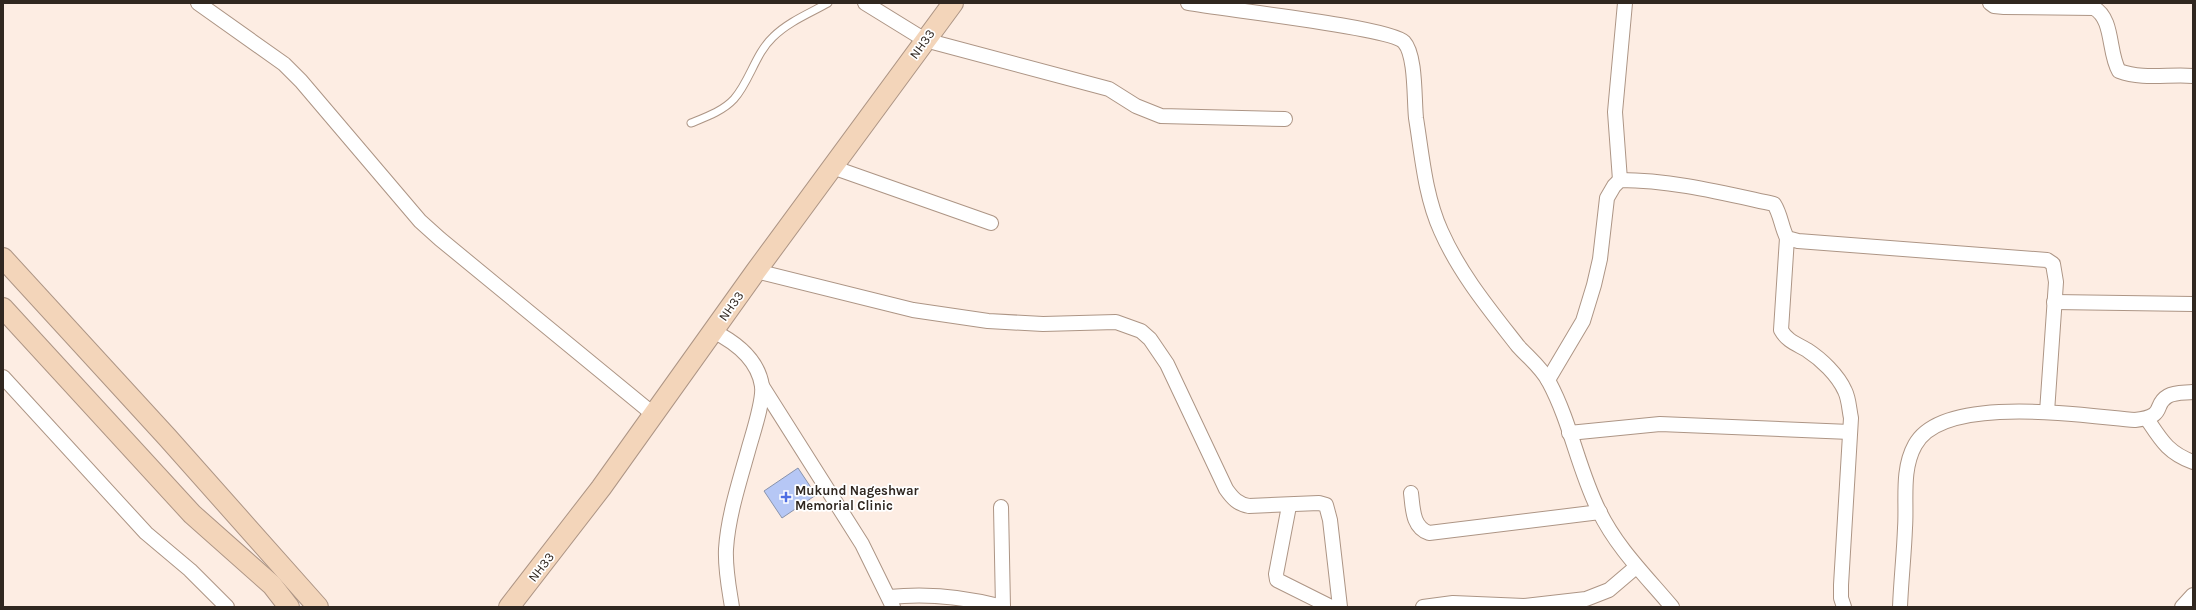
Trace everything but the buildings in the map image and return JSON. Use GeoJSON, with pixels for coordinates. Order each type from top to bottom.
{"type":"FeatureCollection","features":[{"type":"Feature","properties":{"kind":"main road","name":"NH33"},"geometry":{"type":"LineString","coordinates":[[509,607],[601,488],[756,271],[953,3]]}},
{"type":"Feature","properties":{"kind":"main road"},"geometry":{"type":"LineString","coordinates":[[3,258],[168,437],[318,607]]}},
{"type":"Feature","properties":{"kind":"main road"},"geometry":{"type":"LineString","coordinates":[[3,308],[192,514],[272,586],[289,607]]}},
{"type":"Feature","properties":{"kind":"street"},"geometry":{"type":"LineString","coordinates":[[198,3],[284,64],[301,81],[420,222],[653,414]]}},
{"type":"Feature","properties":{"kind":"street"},"geometry":{"type":"LineString","coordinates":[[864,3],[925,40],[1109,89],[1136,106],[1161,116],[1285,119]]}},
{"type":"Feature","properties":{"kind":"street"},"geometry":{"type":"LineString","coordinates":[[1188,3],[1338,24],[1386,34],[1397,37],[1403,41],[1408,48],[1411,62],[1416,116],[1428,192],[1441,232],[1472,285],[1548,380],[1600,512],[1619,544],[1672,607]]}},
{"type":"Feature","properties":{"kind":"street"},"geometry":{"type":"LineString","coordinates":[[1620,180],[1615,112],[1625,3]]}},
{"type":"Feature","properties":{"kind":"street"},"geometry":{"type":"LineString","coordinates":[[1990,3],[2004,7],[2094,8],[2102,12],[2106,20],[2114,62],[2119,71],[2139,76],[2193,76]]}},
{"type":"Feature","properties":{"kind":"street"},"geometry":{"type":"LineString","coordinates":[[832,167],[991,224]]}},
{"type":"Feature","properties":{"kind":"street"},"geometry":{"type":"LineString","coordinates":[[1548,380],[1583,321],[1600,259],[1606,198],[1620,180],[1668,183],[1774,204],[1780,212],[1782,228],[1787,238],[1781,330],[1785,337],[1815,356],[1841,384],[1848,402],[1850,432],[1841,585],[1841,598],[1844,607]]}},
{"type":"Feature","properties":{"kind":"street"},"geometry":{"type":"LineString","coordinates":[[1787,238],[1798,241],[2047,260],[2053,264],[2055,273],[2054,302],[2046,412]]}},
{"type":"Feature","properties":{"kind":"street"},"geometry":{"type":"LineString","coordinates":[[756,271],[913,310],[940,315],[1043,324],[1116,322],[1141,331],[1159,351],[1226,489],[1233,498],[1240,504],[1249,506],[1289,506],[1319,503],[1326,505],[1330,520],[1340,607]]}},
{"type":"Feature","properties":{"kind":"street"},"geometry":{"type":"LineString","coordinates":[[2054,302],[2193,304]]}},
{"type":"Feature","properties":{"kind":"street"},"geometry":{"type":"LineString","coordinates":[[713,332],[733,341],[742,348],[756,371],[762,386],[862,544],[891,602],[905,596],[941,597],[1003,607],[1001,507]]}},
{"type":"Feature","properties":{"kind":"street"},"geometry":{"type":"LineString","coordinates":[[3,377],[146,533],[190,570],[227,607]]}},
{"type":"Feature","properties":{"kind":"street"},"geometry":{"type":"LineString","coordinates":[[732,607],[726,564],[728,532],[752,436],[762,386]]}},
{"type":"Feature","properties":{"kind":"street"},"geometry":{"type":"LineString","coordinates":[[1900,607],[1907,471],[1915,444],[1925,433],[1958,418],[2002,411],[2046,412],[2135,420],[2147,418],[2157,414],[2166,397],[2174,393],[2193,392]]}},
{"type":"Feature","properties":{"kind":"street"},"geometry":{"type":"LineString","coordinates":[[2147,418],[2163,444],[2174,453],[2193,462]]}},
{"type":"Feature","properties":{"kind":"street"},"geometry":{"type":"LineString","coordinates":[[1569,433],[1660,424],[1850,432]]}},
{"type":"Feature","properties":{"kind":"street"},"geometry":{"type":"LineString","coordinates":[[1411,493],[1418,525],[1422,531],[1429,533],[1600,512]]}},
{"type":"Feature","properties":{"kind":"street"},"geometry":{"type":"LineString","coordinates":[[1289,506],[1276,574],[1277,580],[1331,607]]}},
{"type":"Feature","properties":{"kind":"street"},"geometry":{"type":"LineString","coordinates":[[1423,607],[1453,603],[1524,606],[1586,599],[1609,590],[1636,566]]}},
{"type":"Feature","properties":{"kind":"street"},"geometry":{"type":"LineString","coordinates":[[2182,607],[2193,595]]}},
{"type":"Feature","properties":{"kind":"lane"},"geometry":{"type":"LineString","coordinates":[[691,123],[712,114],[733,100],[755,62],[773,37],[784,28],[828,3]]}},
{"type":"Feature","properties":{"kind":"place","name":"Mukund Nageshwar Memorial Clinic"},"geometry":{"type":"Point","coordinates":[786,497]}}]}
